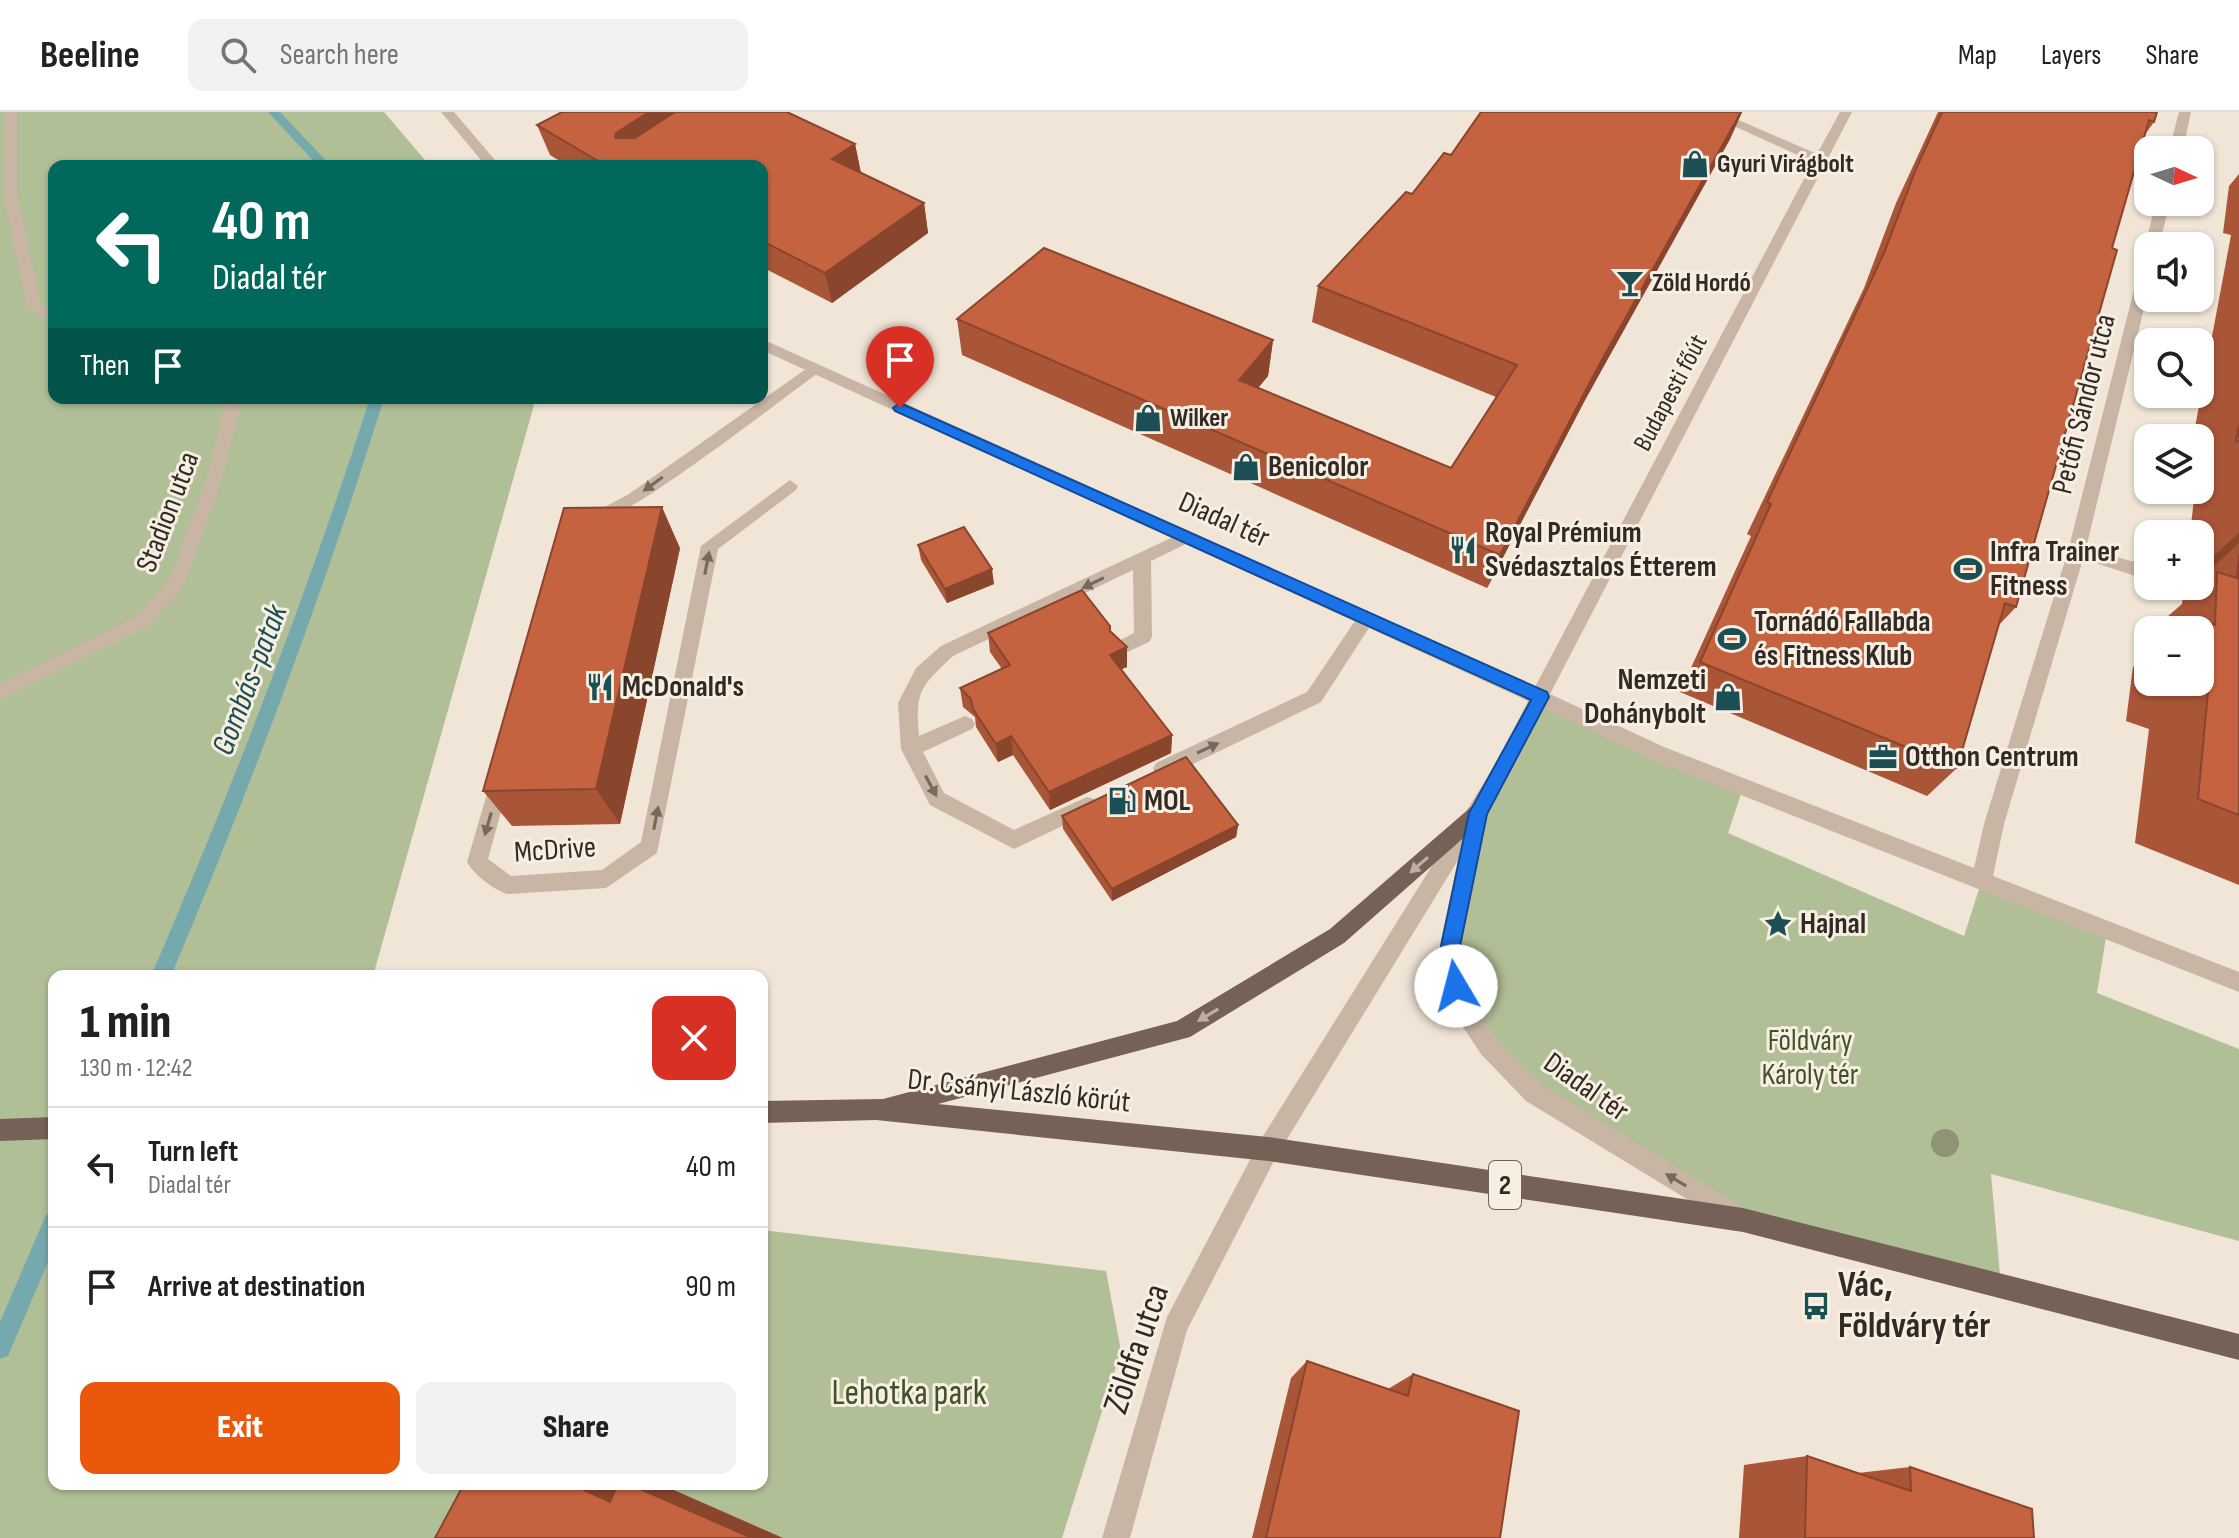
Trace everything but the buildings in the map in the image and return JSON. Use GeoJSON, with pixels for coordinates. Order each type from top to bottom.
{"type":"FeatureCollection","features":[{"type":"Feature","properties":{"kind":"main road"},"geometry":{"type":"LineString","coordinates":[[876,1109],[1182,1030],[1337,936],[1478,813]]}},
{"type":"Feature","properties":{"kind":"main road","name":"Dr. Csányi László körút"},"geometry":{"type":"LineString","coordinates":[[768,1112],[876,1109],[1268,1149]]}},
{"type":"Feature","properties":{"kind":"main road"},"geometry":{"type":"LineString","coordinates":[[0,1130],[48,1128]]}},
{"type":"Feature","properties":{"kind":"main road","name":"2"},"geometry":{"type":"LineString","coordinates":[[1268,1149],[1743,1220],[2239,1347]]}},
{"type":"Feature","properties":{"kind":"street"},"geometry":{"type":"LineString","coordinates":[[11,112],[5,194],[34,307],[48,315]]}},
{"type":"Feature","properties":{"kind":"street"},"geometry":{"type":"LineString","coordinates":[[447,112],[488,160]]}},
{"type":"Feature","properties":{"kind":"street"},"geometry":{"type":"LineString","coordinates":[[1709,112],[1822,161]]}},
{"type":"Feature","properties":{"kind":"street","name":"Budapesti főút"},"geometry":{"type":"LineString","coordinates":[[1541,697],[1569,637],[1846,112]]}},
{"type":"Feature","properties":{"kind":"street"},"geometry":{"type":"LineString","coordinates":[[2179,136],[2185,112]]}},
{"type":"Feature","properties":{"kind":"street","name":"Petőfi Sándor utca"},"geometry":{"type":"LineString","coordinates":[[1981,883],[1994,824],[2077,551],[2136,312]]}},
{"type":"Feature","properties":{"kind":"street","name":"Diadal tér"},"geometry":{"type":"LineString","coordinates":[[768,347],[1541,697],[1478,813],[1268,1149]]}},
{"type":"Feature","properties":{"kind":"street"},"geometry":{"type":"LineString","coordinates":[[768,402],[813,369]]}},
{"type":"Feature","properties":{"kind":"street","name":"Stadion utca"},"geometry":{"type":"LineString","coordinates":[[0,693],[143,621],[178,581],[213,483],[231,414],[230,404]]}},
{"type":"Feature","properties":{"kind":"street"},"geometry":{"type":"LineString","coordinates":[[582,526],[635,498],[765,404]]}},
{"type":"Feature","properties":{"kind":"street","name":"McDrive"},"geometry":{"type":"LineString","coordinates":[[506,758],[477,862],[507,885],[606,879],[650,847],[710,546],[790,486]]}},
{"type":"Feature","properties":{"kind":"street"},"geometry":{"type":"LineString","coordinates":[[1100,799],[1014,840],[937,799],[911,749],[907,703],[923,673],[947,651],[1188,536]]}},
{"type":"Feature","properties":{"kind":"street"},"geometry":{"type":"LineString","coordinates":[[2077,551],[2134,569]]}},
{"type":"Feature","properties":{"kind":"street"},"geometry":{"type":"LineString","coordinates":[[1121,648],[1143,637],[1142,559]]}},
{"type":"Feature","properties":{"kind":"street"},"geometry":{"type":"LineString","coordinates":[[2214,594],[2239,602]]}},
{"type":"Feature","properties":{"kind":"street"},"geometry":{"type":"LineString","coordinates":[[1143,779],[1314,697],[1367,617]]}},
{"type":"Feature","properties":{"kind":"street"},"geometry":{"type":"LineString","coordinates":[[1541,697],[1657,753],[2239,982]]}},
{"type":"Feature","properties":{"kind":"street"},"geometry":{"type":"LineString","coordinates":[[911,749],[965,724]]}},
{"type":"Feature","properties":{"kind":"street","name":"Diadal tér"},"geometry":{"type":"LineString","coordinates":[[1478,813],[1451,946],[1456,986],[1469,1017],[1489,1047],[1534,1093],[1743,1220]]}},
{"type":"Feature","properties":{"kind":"street","name":"Zöldfa utca"},"geometry":{"type":"LineString","coordinates":[[1116,1538],[1176,1326],[1268,1149]]}},
{"type":"Feature","properties":{"kind":"green space","name":"Lehotka park"},"geometry":{"type":"Polygon","coordinates":[[[0,112],[384,112],[425,160],[48,160],[48,404],[534,404],[375,970],[48,970],[48,1490],[768,1490],[768,1231],[1106,1271],[1121,1351],[1062,1538],[0,1538],[0,112]]]}},
{"type":"Feature","properties":{"kind":"green space","name":"Földváry Károly tér"},"geometry":{"type":"Polygon","coordinates":[[[1541,697],[1743,788],[1728,833],[1964,936],[1981,883],[2107,931],[2097,993],[2239,1049],[2239,1241],[1991,1174],[2001,1286],[1743,1220],[1534,1093],[1456,986],[1478,813],[1541,697]]]}},
{"type":"Feature","properties":{"kind":"waterway","name":"Gombás-patak"},"geometry":{"type":"LineString","coordinates":[[274,112],[319,160]]}},
{"type":"Feature","properties":{"kind":"waterway","name":"Gombás-patak"},"geometry":{"type":"LineString","coordinates":[[164,970],[277,690],[375,404]]}},
{"type":"Feature","properties":{"kind":"waterway","name":"Gombás-patak"},"geometry":{"type":"LineString","coordinates":[[0,1348],[48,1237]]}},
{"type":"Feature","properties":{"kind":"place","name":"Gyuri Virágbolt"},"geometry":{"type":"Point","coordinates":[1695,164]}},
{"type":"Feature","properties":{"kind":"place","name":"Zöld Hordó"},"geometry":{"type":"Point","coordinates":[1630,283]}},
{"type":"Feature","properties":{"kind":"place","name":"Wilker"},"geometry":{"type":"Point","coordinates":[1148,418]}},
{"type":"Feature","properties":{"kind":"place","name":"Benicolor"},"geometry":{"type":"Point","coordinates":[1246,467]}},
{"type":"Feature","properties":{"kind":"place","name":"Royal Prémium Svédasztalos Étterem"},"geometry":{"type":"Point","coordinates":[1463,550]}},
{"type":"Feature","properties":{"kind":"place","name":"Infra Trainer Fitness"},"geometry":{"type":"Point","coordinates":[1968,569]}},
{"type":"Feature","properties":{"kind":"place","name":"Tornádó Fallabda és Fitness Klub"},"geometry":{"type":"Point","coordinates":[1732,639]}},
{"type":"Feature","properties":{"kind":"place","name":"McDonald's"},"geometry":{"type":"Point","coordinates":[600,687]}},
{"type":"Feature","properties":{"kind":"place","name":"Nemzeti Dohánybolt"},"geometry":{"type":"Point","coordinates":[1728,697]}},
{"type":"Feature","properties":{"kind":"place","name":"Otthon Centrum"},"geometry":{"type":"Point","coordinates":[1883,757]}},
{"type":"Feature","properties":{"kind":"place","name":"MOL"},"geometry":{"type":"Point","coordinates":[1122,801]}},
{"type":"Feature","properties":{"kind":"place","name":"Hajnal"},"geometry":{"type":"Point","coordinates":[1778,924]}},
{"type":"Feature","properties":{"kind":"place","name":"Vác, Földváry tér"},"geometry":{"type":"Point","coordinates":[1816,1306]}},
{"type":"Feature","properties":{"kind":"route"},"geometry":{"type":"LineString","coordinates":[[900,408],[1541,697],[1478,813],[1451,946],[1456,986]]}}]}
